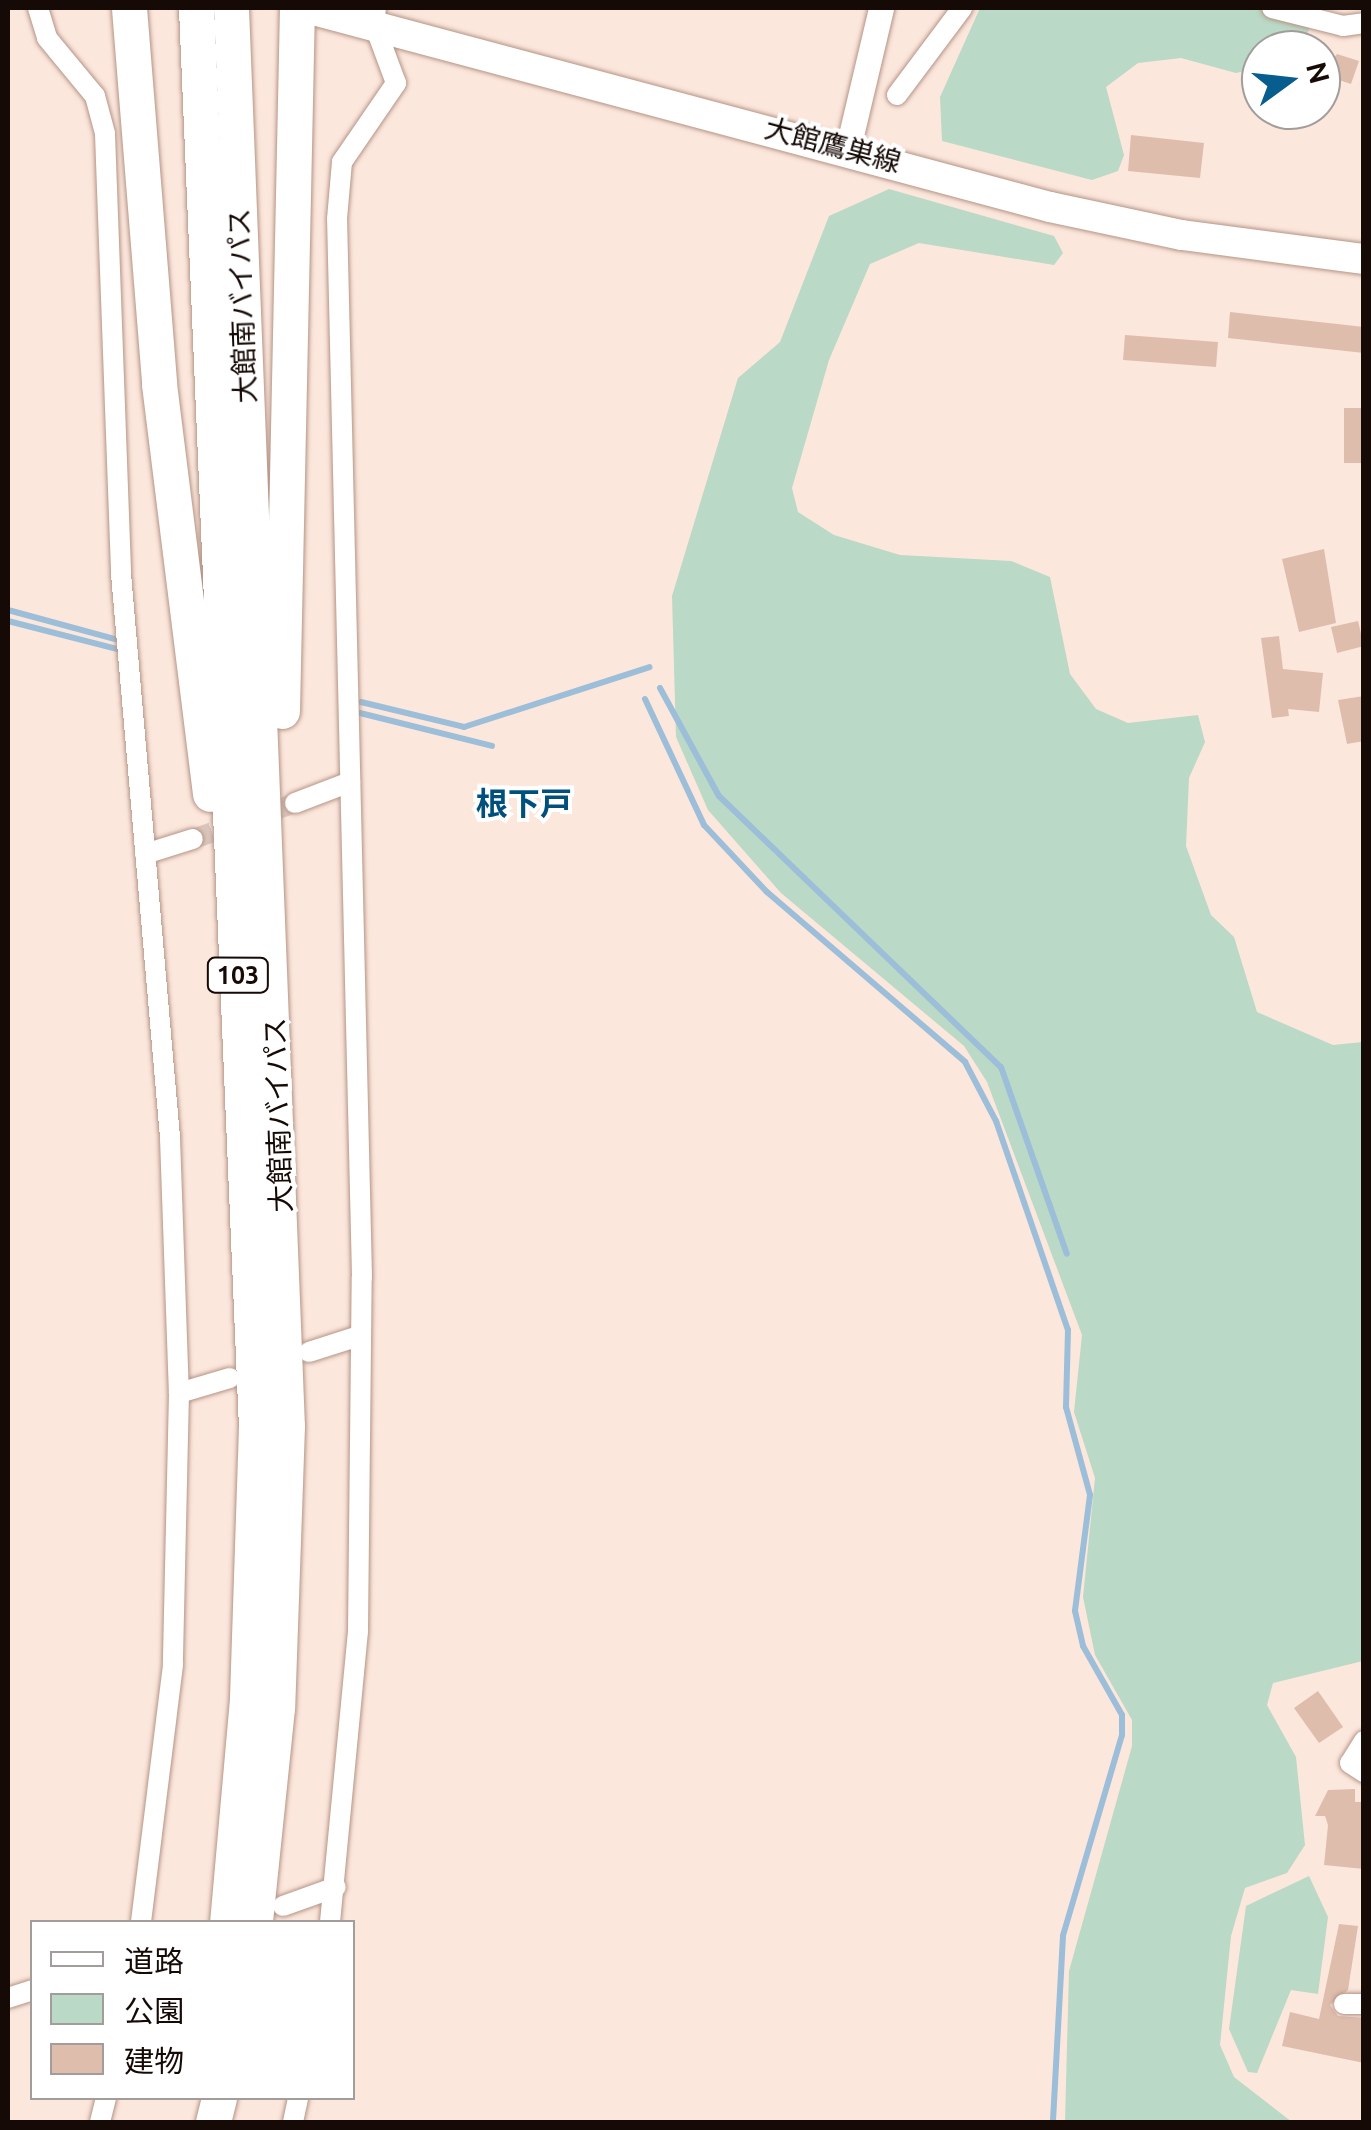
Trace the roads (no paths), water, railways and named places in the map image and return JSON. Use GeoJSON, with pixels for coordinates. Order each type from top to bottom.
{"type":"FeatureCollection","features":[{"type":"Feature","properties":{"kind":"highway"},"geometry":{"type":"LineString","coordinates":[[129,8],[159,384],[244,1108]]}},
{"type":"Feature","properties":{"kind":"highway"},"geometry":{"type":"LineString","coordinates":[[282,1182],[279,793],[297,8]]}},
{"type":"Feature","properties":{"kind":"highway","name":"大館南バイパス"},"geometry":{"type":"LineString","coordinates":[[214,18],[254,1567],[228,1920]]}},
{"type":"Feature","properties":{"kind":"highway","name":"大館南バイパス"},"geometry":{"type":"LineString","coordinates":[[214,18],[282,1182],[284,1568],[269,1914]]}},
{"type":"Feature","properties":{"kind":"main road","name":"大館鷹巣線"},"geometry":{"type":"LineString","coordinates":[[306,8],[375,16],[1144,227],[1364,259]]}},
{"type":"Feature","properties":{"kind":"street"},"geometry":{"type":"LineString","coordinates":[[38,8],[47,38],[95,96],[105,134],[121,574],[170,1138],[178,1393],[173,1665],[141,1920]]}},
{"type":"Feature","properties":{"kind":"street"},"geometry":{"type":"LineString","coordinates":[[848,148],[881,8]]}},
{"type":"Feature","properties":{"kind":"street"},"geometry":{"type":"LineString","coordinates":[[897,95],[962,8]]}},
{"type":"Feature","properties":{"kind":"street"},"geometry":{"type":"LineString","coordinates":[[1272,8],[1343,26],[1364,23]]}},
{"type":"Feature","properties":{"kind":"street"},"geometry":{"type":"LineString","coordinates":[[330,1920],[358,1632],[360,1336],[338,185],[351,143],[396,83],[375,16]]}},
{"type":"Feature","properties":{"kind":"street"},"geometry":{"type":"LineString","coordinates":[[296,804],[350,782]]}},
{"type":"Feature","properties":{"kind":"street"},"geometry":{"type":"LineString","coordinates":[[145,854],[194,838]]}},
{"type":"Feature","properties":{"kind":"street"},"geometry":{"type":"LineString","coordinates":[[310,1352],[360,1336]]}},
{"type":"Feature","properties":{"kind":"street"},"geometry":{"type":"LineString","coordinates":[[178,1393],[230,1378]]}},
{"type":"Feature","properties":{"kind":"street"},"geometry":{"type":"LineString","coordinates":[[1364,1742],[1350,1763],[1364,1772]]}},
{"type":"Feature","properties":{"kind":"street"},"geometry":{"type":"LineString","coordinates":[[269,1914],[336,1887]]}},
{"type":"Feature","properties":{"kind":"waterway"},"geometry":{"type":"LineString","coordinates":[[8,610],[115,639]]}},
{"type":"Feature","properties":{"kind":"waterway"},"geometry":{"type":"LineString","coordinates":[[8,621],[117,649]]}},
{"type":"Feature","properties":{"kind":"waterway"},"geometry":{"type":"LineString","coordinates":[[361,702],[464,727],[650,667]]}},
{"type":"Feature","properties":{"kind":"waterway"},"geometry":{"type":"LineString","coordinates":[[660,688],[719,796],[1001,1067],[1067,1254]]}},
{"type":"Feature","properties":{"kind":"waterway"},"geometry":{"type":"LineString","coordinates":[[645,699],[704,825],[767,892],[965,1062],[996,1121],[1068,1330],[1066,1407],[1090,1495],[1075,1611],[1083,1646],[1122,1715],[1122,1735],[1063,1936],[1053,2122]]}},
{"type":"Feature","properties":{"kind":"waterway"},"geometry":{"type":"LineString","coordinates":[[360,713],[492,746]]}},
{"type":"Feature","properties":{"kind":"tunnel"},"geometry":{"type":"LineString","coordinates":[[193,839],[295,803]]}},
{"type":"Feature","properties":{"kind":"district","name":"根下戸"},"geometry":{"type":"Point","coordinates":[524,803]}}]}
